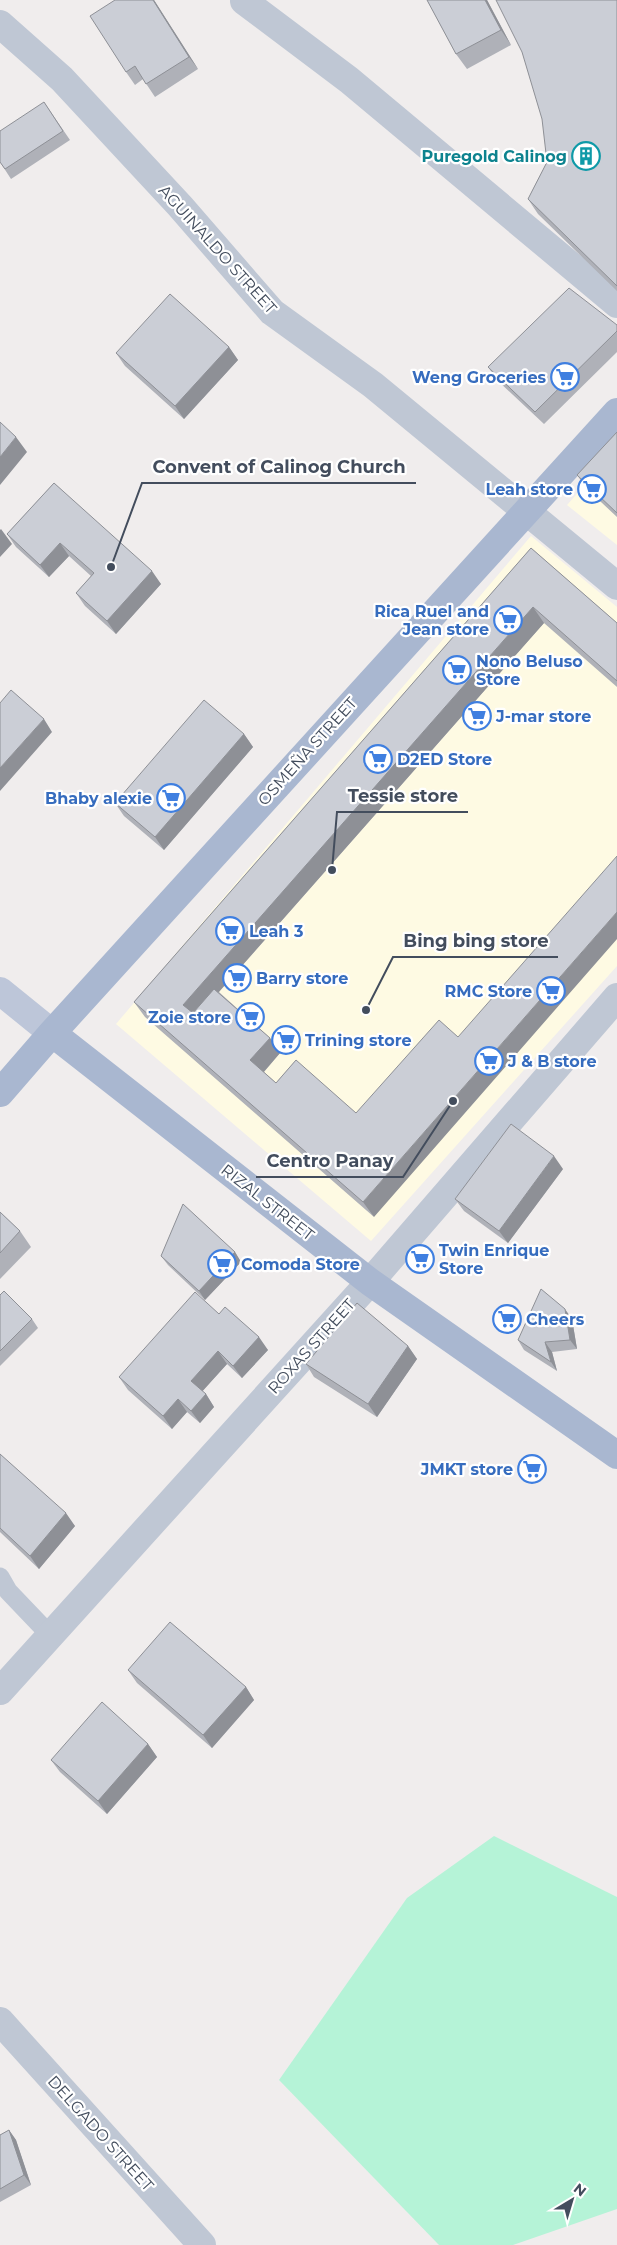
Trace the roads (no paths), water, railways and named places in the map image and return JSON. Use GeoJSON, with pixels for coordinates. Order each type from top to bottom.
{"type":"FeatureCollection","features":[{"type":"Feature","properties":{"kind":"main road","name":"OSMEÑA STREET"},"geometry":{"type":"LineString","coordinates":[[0,1093],[52,1033],[524,512],[617,412]]}},
{"type":"Feature","properties":{"kind":"main road","name":"RIZAL STREET"},"geometry":{"type":"LineString","coordinates":[[52,1033],[370,1282],[617,1455]]}},
{"type":"Feature","properties":{"kind":"street"},"geometry":{"type":"LineString","coordinates":[[244,1],[349,80],[617,304]]}},
{"type":"Feature","properties":{"kind":"street","name":"AGUINALDO STREET"},"geometry":{"type":"LineString","coordinates":[[0,24],[62,79],[180,206],[272,312],[373,385],[524,512],[617,586]]}},
{"type":"Feature","properties":{"kind":"street","name":"RIZAL STREET"},"geometry":{"type":"LineString","coordinates":[[0,991],[52,1033]]}},
{"type":"Feature","properties":{"kind":"street","name":"ROXAS STREET"},"geometry":{"type":"LineString","coordinates":[[0,1691],[370,1282],[617,997]]}},
{"type":"Feature","properties":{"kind":"street","name":"DELGADO STREET"},"geometry":{"type":"LineString","coordinates":[[0,2021],[202,2245]]}},
{"type":"Feature","properties":{"kind":"lane"},"geometry":{"type":"LineString","coordinates":[[0,1577],[8,1591],[50,1635]]}},
{"type":"Feature","properties":{"kind":"place","name":"Puregold Calinog"},"geometry":{"type":"Point","coordinates":[586,156]}},
{"type":"Feature","properties":{"kind":"place","name":"Weng Groceries"},"geometry":{"type":"Point","coordinates":[565,377]}},
{"type":"Feature","properties":{"kind":"place","name":"Leah store"},"geometry":{"type":"Point","coordinates":[592,489]}},
{"type":"Feature","properties":{"kind":"place","name":"Convent of Calinog Church"},"geometry":{"type":"Point","coordinates":[111,567]}},
{"type":"Feature","properties":{"kind":"place","name":"Rica Ruel and Jean store"},"geometry":{"type":"Point","coordinates":[508,620]}},
{"type":"Feature","properties":{"kind":"place","name":"Nono Beluso Store"},"geometry":{"type":"Point","coordinates":[457,670]}},
{"type":"Feature","properties":{"kind":"place","name":"J-mar store"},"geometry":{"type":"Point","coordinates":[477,716]}},
{"type":"Feature","properties":{"kind":"place","name":"D2ED Store"},"geometry":{"type":"Point","coordinates":[378,759]}},
{"type":"Feature","properties":{"kind":"place","name":"Bhaby alexie"},"geometry":{"type":"Point","coordinates":[171,798]}},
{"type":"Feature","properties":{"kind":"place","name":"Tessie store"},"geometry":{"type":"Point","coordinates":[332,870]}},
{"type":"Feature","properties":{"kind":"place","name":"Leah 3"},"geometry":{"type":"Point","coordinates":[230,931]}},
{"type":"Feature","properties":{"kind":"place","name":"Barry store"},"geometry":{"type":"Point","coordinates":[237,978]}},
{"type":"Feature","properties":{"kind":"place","name":"RMC Store"},"geometry":{"type":"Point","coordinates":[551,991]}},
{"type":"Feature","properties":{"kind":"place","name":"Bing bing store"},"geometry":{"type":"Point","coordinates":[366,1010]}},
{"type":"Feature","properties":{"kind":"place","name":"Zoie store"},"geometry":{"type":"Point","coordinates":[250,1017]}},
{"type":"Feature","properties":{"kind":"place","name":"Trining store"},"geometry":{"type":"Point","coordinates":[286,1040]}},
{"type":"Feature","properties":{"kind":"place","name":"J & B store"},"geometry":{"type":"Point","coordinates":[489,1061]}},
{"type":"Feature","properties":{"kind":"place","name":"Centro Panay"},"geometry":{"type":"Point","coordinates":[453,1101]}},
{"type":"Feature","properties":{"kind":"place","name":"Twin Enrique Store"},"geometry":{"type":"Point","coordinates":[420,1259]}},
{"type":"Feature","properties":{"kind":"place","name":"Comoda Store"},"geometry":{"type":"Point","coordinates":[222,1264]}},
{"type":"Feature","properties":{"kind":"place","name":"Cheers"},"geometry":{"type":"Point","coordinates":[507,1319]}},
{"type":"Feature","properties":{"kind":"place","name":"JMKT store"},"geometry":{"type":"Point","coordinates":[532,1469]}}]}
